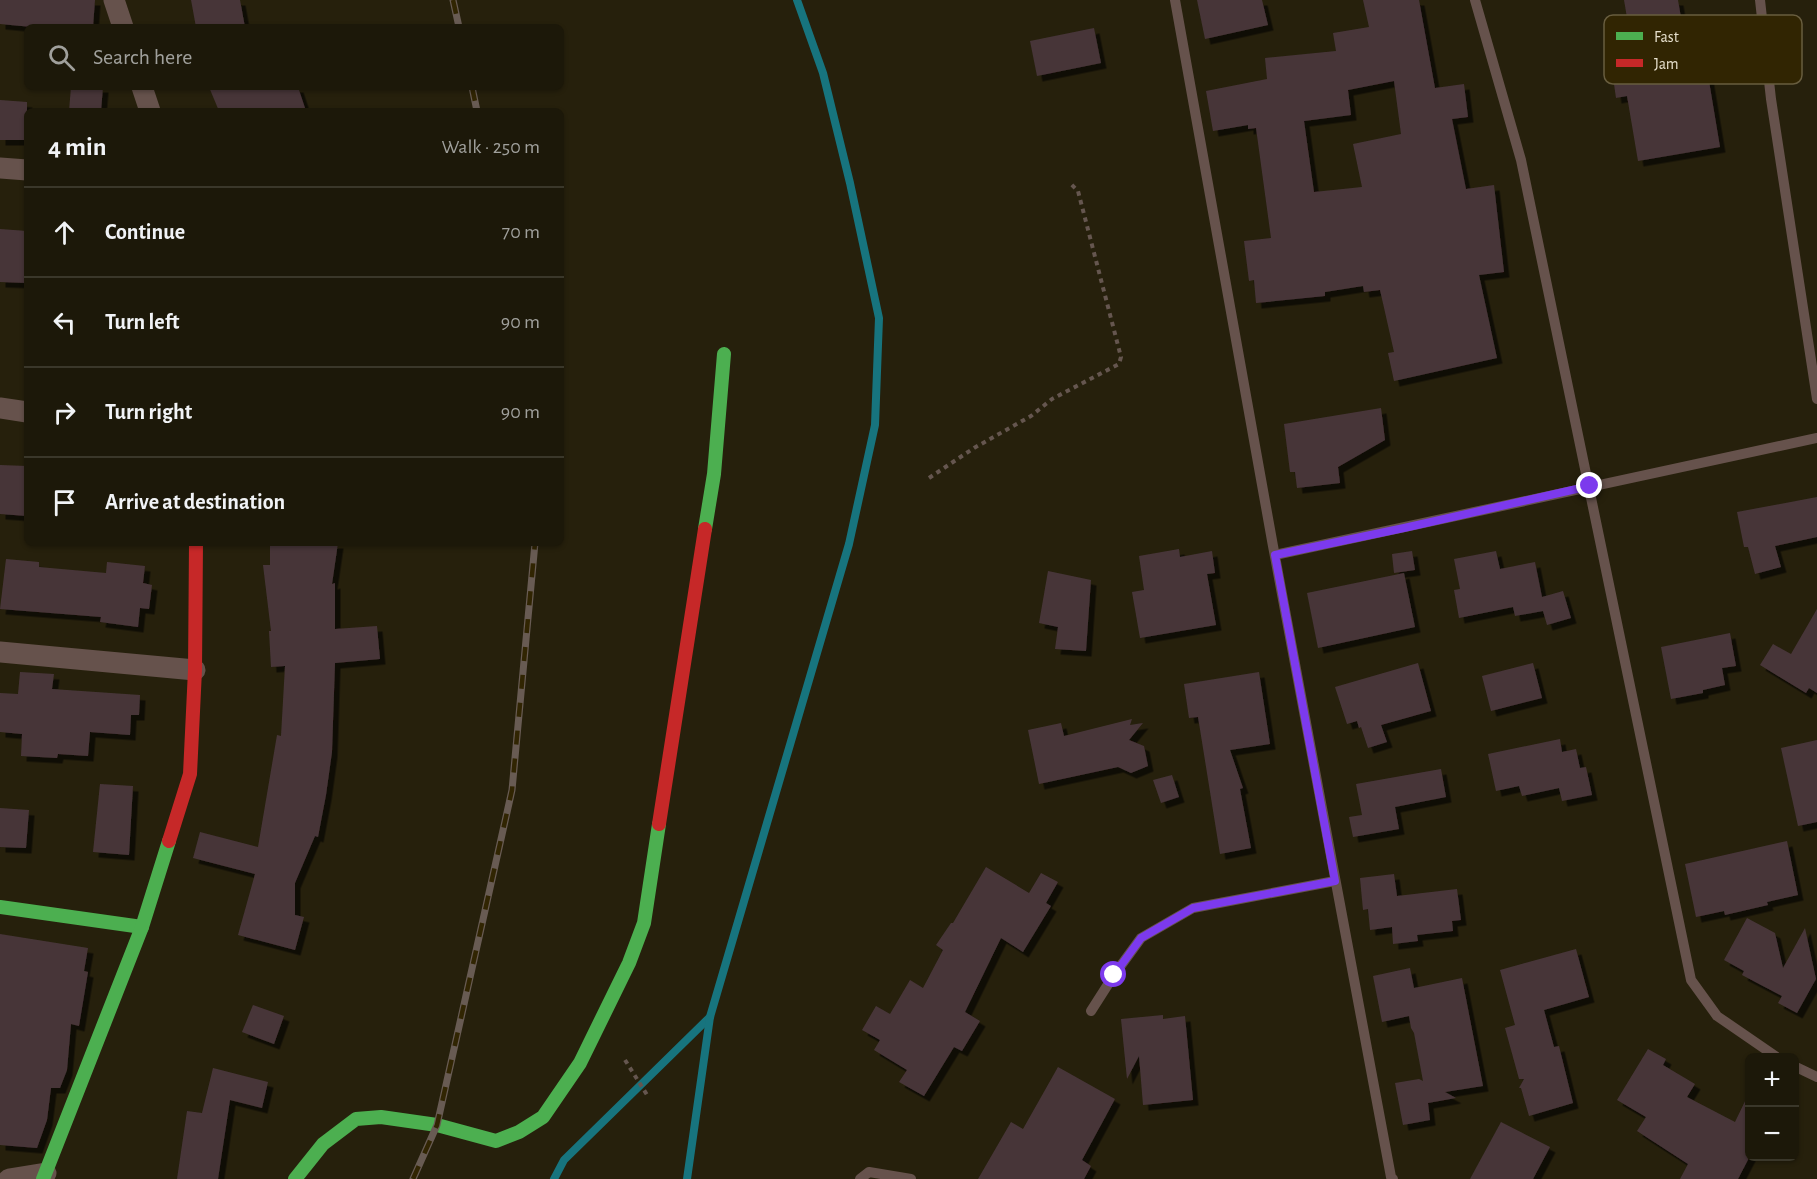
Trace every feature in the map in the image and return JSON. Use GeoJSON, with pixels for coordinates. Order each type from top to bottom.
{"type":"FeatureCollection","features":[{"type":"Feature","properties":{"kind":"street"},"geometry":{"type":"LineString","coordinates":[[114,0],[122,24]]}},
{"type":"Feature","properties":{"kind":"street"},"geometry":{"type":"LineString","coordinates":[[143,90],[149,108]]}},
{"type":"Feature","properties":{"kind":"street"},"geometry":{"type":"LineString","coordinates":[[0,168],[24,170]]}},
{"type":"Feature","properties":{"kind":"street"},"geometry":{"type":"LineString","coordinates":[[295,1179],[323,1144],[356,1119],[381,1117],[437,1125],[496,1141],[543,1117],[580,1063],[629,963],[644,923],[714,474],[724,354]]}},
{"type":"Feature","properties":{"kind":"street"},"geometry":{"type":"LineString","coordinates":[[0,408],[24,412]]}},
{"type":"Feature","properties":{"kind":"street"},"geometry":{"type":"LineString","coordinates":[[9,1179],[44,1176],[142,927],[190,774],[195,670],[196,546]]}},
{"type":"Feature","properties":{"kind":"street"},"geometry":{"type":"LineString","coordinates":[[0,652],[195,670]]}},
{"type":"Feature","properties":{"kind":"street"},"geometry":{"type":"LineString","coordinates":[[0,907],[142,927]]}},
{"type":"Feature","properties":{"kind":"lane"},"geometry":{"type":"LineString","coordinates":[[1175,0],[1335,881],[1391,1177],[1394,1179]]}},
{"type":"Feature","properties":{"kind":"lane"},"geometry":{"type":"LineString","coordinates":[[1475,0],[1521,160],[1691,980],[1717,1016],[1771,1053]]}},
{"type":"Feature","properties":{"kind":"lane"},"geometry":{"type":"LineString","coordinates":[[1760,0],[1762,15]]}},
{"type":"Feature","properties":{"kind":"lane"},"geometry":{"type":"LineString","coordinates":[[1769,84],[1817,399]]}},
{"type":"Feature","properties":{"kind":"lane"},"geometry":{"type":"LineString","coordinates":[[1275,555],[1817,438]]}},
{"type":"Feature","properties":{"kind":"lane"},"geometry":{"type":"LineString","coordinates":[[1090,1011],[1141,938],[1193,908],[1335,881]]}},
{"type":"Feature","properties":{"kind":"lane"},"geometry":{"type":"LineString","coordinates":[[1799,1068],[1817,1077]]}},
{"type":"Feature","properties":{"kind":"lane"},"geometry":{"type":"LineString","coordinates":[[860,1179],[869,1172],[912,1179]]}},
{"type":"Feature","properties":{"kind":"path"},"geometry":{"type":"LineString","coordinates":[[929,478],[974,448],[1031,416],[1052,399],[1119,364],[1121,357],[1078,191],[1070,183]]}},
{"type":"Feature","properties":{"kind":"path"},"geometry":{"type":"LineString","coordinates":[[625,1060],[649,1098]]}},
{"type":"Feature","properties":{"kind":"building"},"geometry":{"type":"Polygon","coordinates":[[[0,0],[95,0],[93,24],[24,24],[24,26],[0,24],[0,0]]]}},
{"type":"Feature","properties":{"kind":"building"},"geometry":{"type":"Polygon","coordinates":[[[191,0],[240,0],[244,24],[195,24],[191,0]]]}},
{"type":"Feature","properties":{"kind":"building"},"geometry":{"type":"Polygon","coordinates":[[[1197,0],[1262,0],[1268,25],[1205,39],[1197,0]]]}},
{"type":"Feature","properties":{"kind":"building"},"geometry":{"type":"Polygon","coordinates":[[[1363,0],[1419,0],[1435,88],[1464,84],[1468,117],[1452,119],[1466,189],[1494,185],[1504,272],[1479,275],[1497,358],[1394,381],[1388,353],[1394,352],[1380,290],[1364,292],[1363,286],[1325,292],[1325,296],[1256,303],[1254,280],[1249,281],[1244,241],[1271,238],[1256,128],[1248,129],[1248,125],[1213,131],[1206,91],[1267,79],[1265,58],[1336,51],[1333,33],[1369,27],[1363,0]],[[1394,81],[1348,90],[1351,115],[1304,121],[1314,192],[1362,187],[1353,144],[1401,134],[1394,81]]]}},
{"type":"Feature","properties":{"kind":"building"},"geometry":{"type":"Polygon","coordinates":[[[1624,0],[1678,0],[1681,15],[1627,15],[1624,0]]]}},
{"type":"Feature","properties":{"kind":"building"},"geometry":{"type":"Polygon","coordinates":[[[1094,28],[1101,63],[1037,76],[1030,41],[1094,28]]]}},
{"type":"Feature","properties":{"kind":"building"},"geometry":{"type":"Polygon","coordinates":[[[1614,84],[1710,84],[1720,147],[1638,161],[1627,96],[1616,98],[1614,84]]]}},
{"type":"Feature","properties":{"kind":"building"},"geometry":{"type":"Polygon","coordinates":[[[71,90],[103,90],[101,108],[69,108],[71,90]]]}},
{"type":"Feature","properties":{"kind":"building"},"geometry":{"type":"Polygon","coordinates":[[[210,90],[299,90],[305,108],[218,108],[210,90]]]}},
{"type":"Feature","properties":{"kind":"building"},"geometry":{"type":"Polygon","coordinates":[[[0,100],[27,102],[27,108],[24,108],[24,140],[0,140],[0,100]]]}},
{"type":"Feature","properties":{"kind":"building"},"geometry":{"type":"Polygon","coordinates":[[[0,229],[24,231],[24,283],[0,282],[0,229]]]}},
{"type":"Feature","properties":{"kind":"building"},"geometry":{"type":"Polygon","coordinates":[[[1381,408],[1385,440],[1338,467],[1340,483],[1297,488],[1295,472],[1290,472],[1284,424],[1381,408]]]}},
{"type":"Feature","properties":{"kind":"building"},"geometry":{"type":"Polygon","coordinates":[[[0,465],[24,466],[24,516],[0,514],[0,465]]]}},
{"type":"Feature","properties":{"kind":"building"},"geometry":{"type":"Polygon","coordinates":[[[1817,497],[1817,537],[1775,546],[1781,567],[1755,574],[1748,547],[1744,547],[1737,512],[1817,497]]]}},
{"type":"Feature","properties":{"kind":"building"},"geometry":{"type":"Polygon","coordinates":[[[270,546],[338,546],[332,584],[335,583],[335,629],[377,626],[380,659],[335,663],[332,752],[318,837],[315,836],[295,883],[295,915],[304,917],[295,950],[238,935],[255,874],[193,858],[200,832],[258,847],[277,735],[281,736],[285,666],[271,667],[269,631],[271,631],[263,565],[270,565],[270,546]]]}},
{"type":"Feature","properties":{"kind":"building"},"geometry":{"type":"Polygon","coordinates":[[[1179,549],[1180,557],[1212,551],[1215,573],[1207,574],[1216,625],[1140,638],[1132,592],[1144,590],[1139,556],[1179,549]]]}},
{"type":"Feature","properties":{"kind":"building"},"geometry":{"type":"Polygon","coordinates":[[[1412,551],[1415,570],[1394,573],[1392,554],[1412,551]]]}},
{"type":"Feature","properties":{"kind":"building"},"geometry":{"type":"Polygon","coordinates":[[[1496,551],[1500,569],[1535,562],[1542,597],[1563,591],[1571,618],[1547,625],[1543,611],[1515,616],[1513,607],[1459,618],[1454,590],[1460,589],[1454,559],[1496,551]]]}},
{"type":"Feature","properties":{"kind":"building"},"geometry":{"type":"Polygon","coordinates":[[[6,559],[39,562],[39,567],[106,573],[107,562],[145,566],[143,583],[152,585],[149,609],[140,608],[138,627],[100,622],[101,617],[0,609],[6,559]]]}},
{"type":"Feature","properties":{"kind":"building"},"geometry":{"type":"Polygon","coordinates":[[[1048,571],[1091,580],[1086,651],[1055,649],[1058,627],[1039,623],[1048,571]]]}},
{"type":"Feature","properties":{"kind":"building"},"geometry":{"type":"Polygon","coordinates":[[[1404,573],[1415,627],[1318,648],[1307,593],[1404,573]]]}},
{"type":"Feature","properties":{"kind":"building"},"geometry":{"type":"Polygon","coordinates":[[[1817,609],[1817,693],[1809,688],[1806,693],[1760,665],[1773,644],[1791,654],[1817,609]]]}},
{"type":"Feature","properties":{"kind":"building"},"geometry":{"type":"Polygon","coordinates":[[[1730,633],[1736,666],[1722,668],[1725,685],[1703,690],[1703,693],[1671,699],[1661,647],[1730,633]]]}},
{"type":"Feature","properties":{"kind":"building"},"geometry":{"type":"Polygon","coordinates":[[[1418,663],[1431,711],[1381,725],[1387,742],[1368,748],[1357,721],[1347,724],[1335,687],[1418,663]]]}},
{"type":"Feature","properties":{"kind":"building"},"geometry":{"type":"Polygon","coordinates":[[[1533,663],[1542,698],[1491,711],[1482,676],[1533,663]]]}},
{"type":"Feature","properties":{"kind":"building"},"geometry":{"type":"Polygon","coordinates":[[[20,672],[54,674],[52,689],[140,695],[139,715],[131,715],[130,735],[90,732],[88,756],[58,754],[57,758],[21,756],[22,734],[0,732],[0,693],[18,694],[20,672]]]}},
{"type":"Feature","properties":{"kind":"building"},"geometry":{"type":"Polygon","coordinates":[[[1259,672],[1270,744],[1230,750],[1243,788],[1240,789],[1251,848],[1220,854],[1198,717],[1189,718],[1184,684],[1259,672]]]}},
{"type":"Feature","properties":{"kind":"building"},"geometry":{"type":"Polygon","coordinates":[[[1132,719],[1130,725],[1143,723],[1129,740],[1144,746],[1148,766],[1131,773],[1118,767],[1039,784],[1028,730],[1061,723],[1064,736],[1132,719]]]}},
{"type":"Feature","properties":{"kind":"building"},"geometry":{"type":"Polygon","coordinates":[[[1560,739],[1562,752],[1576,749],[1580,768],[1586,767],[1592,795],[1562,801],[1559,788],[1522,796],[1519,786],[1496,791],[1488,754],[1560,739]]]}},
{"type":"Feature","properties":{"kind":"building"},"geometry":{"type":"Polygon","coordinates":[[[1817,740],[1817,822],[1798,826],[1781,748],[1817,740]]]}},
{"type":"Feature","properties":{"kind":"building"},"geometry":{"type":"Polygon","coordinates":[[[1441,769],[1446,797],[1395,807],[1399,829],[1353,837],[1349,817],[1362,815],[1356,784],[1441,769]]]}},
{"type":"Feature","properties":{"kind":"building"},"geometry":{"type":"Polygon","coordinates":[[[1172,775],[1179,797],[1161,803],[1153,780],[1172,775]]]}},
{"type":"Feature","properties":{"kind":"building"},"geometry":{"type":"Polygon","coordinates":[[[100,784],[133,786],[129,855],[93,852],[100,784]]]}},
{"type":"Feature","properties":{"kind":"building"},"geometry":{"type":"Polygon","coordinates":[[[0,808],[29,810],[26,848],[0,847],[0,808]]]}},
{"type":"Feature","properties":{"kind":"building"},"geometry":{"type":"Polygon","coordinates":[[[1787,841],[1798,895],[1725,915],[1724,911],[1696,917],[1685,864],[1787,841]]]}},
{"type":"Feature","properties":{"kind":"building"},"geometry":{"type":"Polygon","coordinates":[[[986,867],[1029,893],[1041,873],[1058,882],[1046,903],[1051,906],[1023,952],[1001,938],[965,1012],[980,1021],[962,1051],[954,1047],[924,1096],[899,1082],[907,1070],[874,1050],[880,1040],[862,1030],[876,1006],[890,1014],[910,980],[923,988],[943,950],[936,945],[953,923],[986,867]]]}},
{"type":"Feature","properties":{"kind":"building"},"geometry":{"type":"Polygon","coordinates":[[[1394,874],[1397,896],[1457,889],[1461,920],[1452,921],[1453,931],[1417,935],[1418,941],[1393,944],[1392,927],[1370,930],[1368,909],[1363,910],[1360,878],[1394,874]]]}},
{"type":"Feature","properties":{"kind":"building"},"geometry":{"type":"Polygon","coordinates":[[[1747,918],[1775,933],[1783,968],[1805,928],[1816,979],[1797,1013],[1778,1003],[1782,996],[1742,975],[1744,971],[1724,960],[1747,918]]]}},
{"type":"Feature","properties":{"kind":"building"},"geometry":{"type":"Polygon","coordinates":[[[0,934],[88,948],[84,971],[88,972],[79,1026],[71,1024],[67,1070],[60,1088],[51,1088],[47,1120],[37,1148],[0,1145],[0,934]]]}},
{"type":"Feature","properties":{"kind":"building"},"geometry":{"type":"Polygon","coordinates":[[[1576,949],[1589,997],[1544,1010],[1554,1047],[1559,1046],[1573,1103],[1529,1116],[1521,1088],[1519,1088],[1524,1079],[1519,1079],[1505,1028],[1515,1025],[1500,970],[1576,949]]]}},
{"type":"Feature","properties":{"kind":"building"},"geometry":{"type":"Polygon","coordinates":[[[1410,968],[1414,988],[1462,978],[1483,1086],[1445,1092],[1456,1098],[1428,1103],[1430,1120],[1403,1125],[1395,1083],[1419,1079],[1423,1081],[1414,1033],[1409,1016],[1382,1022],[1373,976],[1410,968]]]}},
{"type":"Feature","properties":{"kind":"building"},"geometry":{"type":"Polygon","coordinates":[[[253,1005],[284,1016],[274,1044],[242,1032],[253,1005]]]}},
{"type":"Feature","properties":{"kind":"building"},"geometry":{"type":"Polygon","coordinates":[[[1163,1015],[1163,1019],[1185,1016],[1193,1100],[1143,1105],[1139,1056],[1127,1079],[1121,1019],[1163,1015]]]}},
{"type":"Feature","properties":{"kind":"building"},"geometry":{"type":"Polygon","coordinates":[[[1648,1049],[1666,1059],[1663,1065],[1695,1084],[1687,1097],[1735,1122],[1745,1101],[1745,1161],[1747,1161],[1738,1179],[1680,1179],[1688,1164],[1637,1131],[1646,1117],[1617,1100],[1648,1049]]]}},
{"type":"Feature","properties":{"kind":"building"},"geometry":{"type":"Polygon","coordinates":[[[1058,1067],[1115,1099],[1082,1160],[1091,1166],[1084,1179],[978,1179],[1011,1122],[1023,1129],[1058,1067]]]}},
{"type":"Feature","properties":{"kind":"building"},"geometry":{"type":"Polygon","coordinates":[[[213,1068],[268,1082],[262,1108],[230,1100],[218,1179],[177,1179],[187,1111],[202,1113],[213,1068]]]}},
{"type":"Feature","properties":{"kind":"building"},"geometry":{"type":"Polygon","coordinates":[[[1501,1122],[1550,1147],[1533,1179],[1470,1179],[1501,1122]]]}},
{"type":"Feature","properties":{"kind":"waterway"},"geometry":{"type":"LineString","coordinates":[[687,1179],[710,1017],[849,544],[875,425],[879,318],[850,183],[823,73],[797,0]]}},
{"type":"Feature","properties":{"kind":"waterway"},"geometry":{"type":"LineString","coordinates":[[554,1179],[564,1160],[710,1017]]}},
{"type":"Feature","properties":{"kind":"railway"},"geometry":{"type":"LineString","coordinates":[[453,0],[458,24]]}},
{"type":"Feature","properties":{"kind":"railway"},"geometry":{"type":"LineString","coordinates":[[473,90],[476,108]]}},
{"type":"Feature","properties":{"kind":"railway"},"geometry":{"type":"LineString","coordinates":[[413,1179],[437,1125],[512,790],[535,546]]}},
{"type":"Feature","properties":{"kind":"traffic: fast"},"geometry":{"type":"LineString","coordinates":[[705,529],[714,474],[724,354]]}},
{"type":"Feature","properties":{"kind":"traffic: fast"},"geometry":{"type":"LineString","coordinates":[[295,1179],[323,1144],[356,1119],[381,1117],[437,1125],[496,1141],[519,1132],[543,1117],[580,1063],[629,963],[644,923],[659,824]]}},
{"type":"Feature","properties":{"kind":"traffic: fast"},"geometry":{"type":"LineString","coordinates":[[43,1179],[142,927],[169,841]]}},
{"type":"Feature","properties":{"kind":"traffic: fast"},"geometry":{"type":"LineString","coordinates":[[0,907],[142,927]]}},
{"type":"Feature","properties":{"kind":"traffic: jam"},"geometry":{"type":"LineString","coordinates":[[659,824],[705,529]]}},
{"type":"Feature","properties":{"kind":"traffic: jam"},"geometry":{"type":"LineString","coordinates":[[169,841],[190,774],[195,670],[196,546]]}},
{"type":"Feature","properties":{"kind":"route"},"geometry":{"type":"LineString","coordinates":[[1114,975],[1141,938],[1193,908],[1335,881],[1275,555],[1590,486]]}}]}
